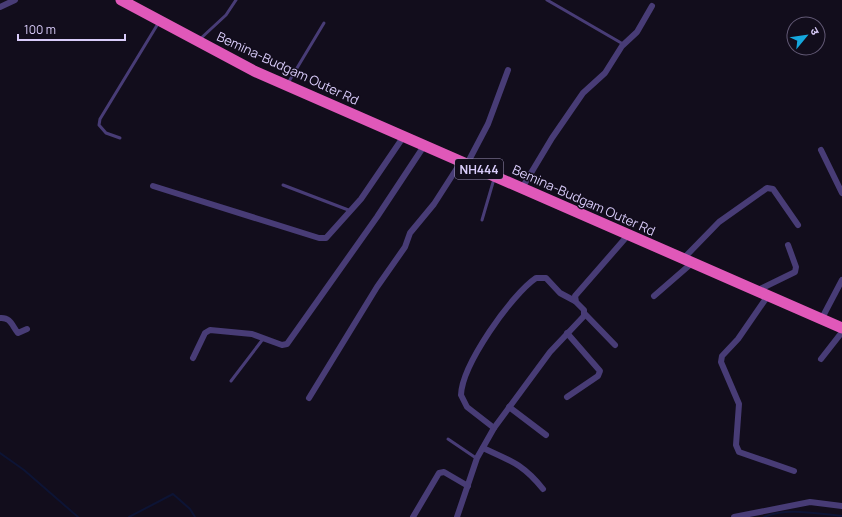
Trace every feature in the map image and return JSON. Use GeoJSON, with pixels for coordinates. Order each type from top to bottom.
{"type":"FeatureCollection","features":[{"type":"Feature","properties":{"kind":"highway","name":"Bemina-Budgam Outer Rd"},"geometry":{"type":"LineString","coordinates":[[121,0],[244,66],[424,146],[629,234],[767,297],[842,328]]}},
{"type":"Feature","properties":{"kind":"street"},"geometry":{"type":"LineString","coordinates":[[0,7],[15,0]]}},
{"type":"Feature","properties":{"kind":"street"},"geometry":{"type":"LineString","coordinates":[[522,188],[548,144],[583,93],[605,73],[624,44],[635,34],[652,6]]}},
{"type":"Feature","properties":{"kind":"street"},"geometry":{"type":"LineString","coordinates":[[309,398],[377,287],[405,247],[410,232],[434,204],[464,163],[488,124],[508,70]]}},
{"type":"Feature","properties":{"kind":"street"},"geometry":{"type":"LineString","coordinates":[[153,186],[239,214],[324,238],[329,237],[351,211],[404,136]]}},
{"type":"Feature","properties":{"kind":"street"},"geometry":{"type":"LineString","coordinates":[[193,358],[208,330],[246,333],[264,337],[285,346],[290,342],[424,146]]}},
{"type":"Feature","properties":{"kind":"street"},"geometry":{"type":"LineString","coordinates":[[820,150],[842,192]]}},
{"type":"Feature","properties":{"kind":"street"},"geometry":{"type":"LineString","coordinates":[[654,296],[687,261],[712,228],[767,188],[773,189],[798,225]]}},
{"type":"Feature","properties":{"kind":"street"},"geometry":{"type":"LineString","coordinates":[[575,300],[575,296],[629,234]]}},
{"type":"Feature","properties":{"kind":"street"},"geometry":{"type":"LineString","coordinates":[[756,292],[795,272],[796,267],[788,245]]}},
{"type":"Feature","properties":{"kind":"street"},"geometry":{"type":"LineString","coordinates":[[494,428],[467,407],[461,395],[474,356],[487,335],[510,305],[536,278],[546,278],[560,293],[575,300],[584,310],[585,314],[615,345]]}},
{"type":"Feature","properties":{"kind":"street"},"geometry":{"type":"LineString","coordinates":[[821,320],[842,280]]}},
{"type":"Feature","properties":{"kind":"street"},"geometry":{"type":"LineString","coordinates":[[767,297],[738,339],[722,356],[721,362],[739,404],[736,445],[739,452],[794,472]]}},
{"type":"Feature","properties":{"kind":"street"},"geometry":{"type":"LineString","coordinates":[[457,517],[477,458],[494,428],[567,333],[585,314]]}},
{"type":"Feature","properties":{"kind":"street"},"geometry":{"type":"LineString","coordinates":[[0,318],[10,320],[18,333],[27,330]]}},
{"type":"Feature","properties":{"kind":"street"},"geometry":{"type":"LineString","coordinates":[[820,359],[842,332]]}},
{"type":"Feature","properties":{"kind":"street"},"geometry":{"type":"LineString","coordinates":[[567,333],[600,371],[598,376],[567,396]]}},
{"type":"Feature","properties":{"kind":"street"},"geometry":{"type":"LineString","coordinates":[[509,407],[546,435]]}},
{"type":"Feature","properties":{"kind":"street"},"geometry":{"type":"LineString","coordinates":[[483,448],[521,466],[531,474],[543,489]]}},
{"type":"Feature","properties":{"kind":"street"},"geometry":{"type":"LineString","coordinates":[[413,517],[439,473],[444,472],[468,486]]}},
{"type":"Feature","properties":{"kind":"street"},"geometry":{"type":"LineString","coordinates":[[734,517],[810,502],[842,506]]}},
{"type":"Feature","properties":{"kind":"lane"},"geometry":{"type":"LineString","coordinates":[[198,41],[226,16],[236,0]]}},
{"type":"Feature","properties":{"kind":"lane"},"geometry":{"type":"LineString","coordinates":[[547,0],[624,44]]}},
{"type":"Feature","properties":{"kind":"lane"},"geometry":{"type":"LineString","coordinates":[[120,138],[102,130],[99,125],[100,119],[160,20]]}},
{"type":"Feature","properties":{"kind":"lane"},"geometry":{"type":"LineString","coordinates":[[287,85],[324,23]]}},
{"type":"Feature","properties":{"kind":"lane"},"geometry":{"type":"LineString","coordinates":[[482,220],[496,176]]}},
{"type":"Feature","properties":{"kind":"lane"},"geometry":{"type":"LineString","coordinates":[[283,185],[351,211]]}},
{"type":"Feature","properties":{"kind":"lane"},"geometry":{"type":"LineString","coordinates":[[231,381],[264,337]]}},
{"type":"Feature","properties":{"kind":"lane"},"geometry":{"type":"LineString","coordinates":[[448,439],[477,458]]}},
{"type":"Feature","properties":{"kind":"waterway"},"geometry":{"type":"LineString","coordinates":[[0,453],[24,470],[78,517]]}},
{"type":"Feature","properties":{"kind":"waterway"},"geometry":{"type":"LineString","coordinates":[[129,517],[173,494],[190,509],[195,517]]}},
{"type":"Feature","properties":{"kind":"waterway"},"geometry":{"type":"LineString","coordinates":[[764,517],[783,512],[842,516]]}}]}
